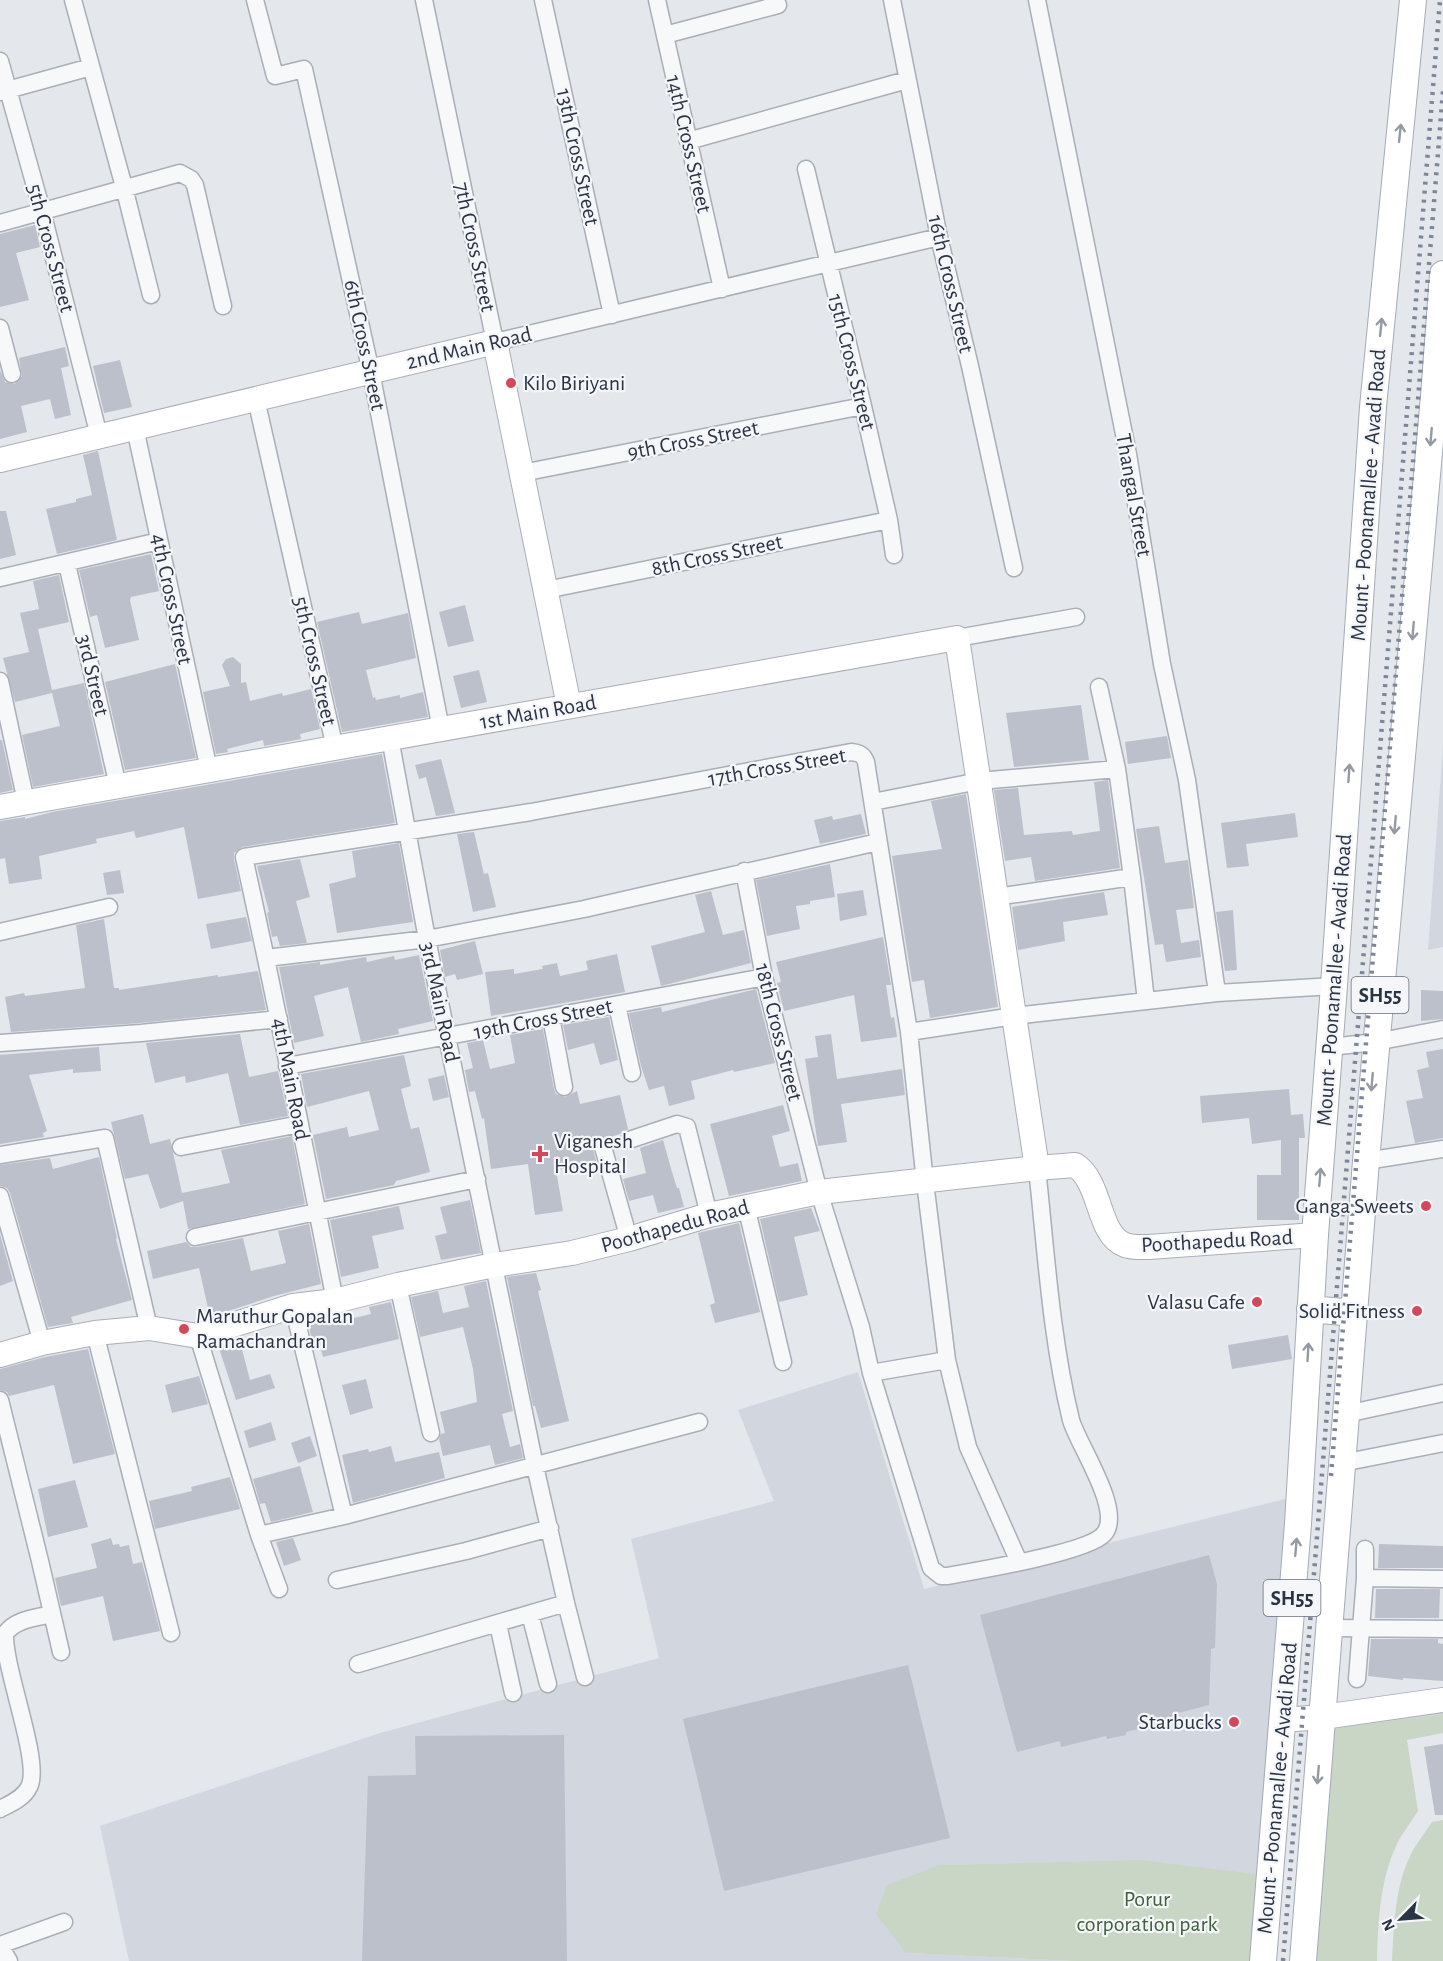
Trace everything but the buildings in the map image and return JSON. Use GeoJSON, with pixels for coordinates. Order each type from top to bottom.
{"type":"FeatureCollection","features":[{"type":"Feature","properties":{"kind":"main road","name":"Mount - Poonamallee - Avadi Road"},"geometry":{"type":"LineString","coordinates":[[1263,1961],[1298,1524],[1310,1309],[1373,407],[1413,0]]}},
{"type":"Feature","properties":{"kind":"main road","name":"Mount - Poonamallee - Avadi Road"},"geometry":{"type":"LineString","coordinates":[[1303,1961],[1366,1161],[1443,273]]}},
{"type":"Feature","properties":{"kind":"main road"},"geometry":{"type":"LineString","coordinates":[[1310,1309],[1354,1313]]}},
{"type":"Feature","properties":{"kind":"street"},"geometry":{"type":"LineString","coordinates":[[73,0],[151,295]]}},
{"type":"Feature","properties":{"kind":"street","name":"6th Cross Street"},"geometry":{"type":"LineString","coordinates":[[255,0],[275,76],[304,69],[371,372],[441,729]]}},
{"type":"Feature","properties":{"kind":"street","name":"7th Cross Street"},"geometry":{"type":"LineString","coordinates":[[424,0],[569,706]]}},
{"type":"Feature","properties":{"kind":"street","name":"13th Cross Street"},"geometry":{"type":"LineString","coordinates":[[543,0],[612,315]]}},
{"type":"Feature","properties":{"kind":"street","name":"14th Cross Street"},"geometry":{"type":"LineString","coordinates":[[657,0],[722,289]]}},
{"type":"Feature","properties":{"kind":"street","name":"16th Cross Street"},"geometry":{"type":"LineString","coordinates":[[892,0],[939,237],[1014,568]]}},
{"type":"Feature","properties":{"kind":"street","name":"Thangal Street"},"geometry":{"type":"LineString","coordinates":[[1037,0],[1128,454],[1162,664],[1187,780],[1217,993]]}},
{"type":"Feature","properties":{"kind":"street"},"geometry":{"type":"LineString","coordinates":[[665,35],[778,5]]}},
{"type":"Feature","properties":{"kind":"street","name":"5th Cross Street"},"geometry":{"type":"LineString","coordinates":[[0,61],[4,91],[42,211],[99,436]]}},
{"type":"Feature","properties":{"kind":"street"},"geometry":{"type":"LineString","coordinates":[[4,91],[91,67]]}},
{"type":"Feature","properties":{"kind":"street"},"geometry":{"type":"LineString","coordinates":[[688,141],[907,80]]}},
{"type":"Feature","properties":{"kind":"street","name":"15th Cross Street"},"geometry":{"type":"LineString","coordinates":[[806,169],[864,406],[889,520],[894,555]]}},
{"type":"Feature","properties":{"kind":"street"},"geometry":{"type":"LineString","coordinates":[[0,223],[180,172],[191,179],[195,185],[205,220],[223,306]]}},
{"type":"Feature","properties":{"kind":"street","name":"2nd Main Road"},"geometry":{"type":"LineString","coordinates":[[0,460],[939,237]]}},
{"type":"Feature","properties":{"kind":"street"},"geometry":{"type":"LineString","coordinates":[[0,328],[12,374]]}},
{"type":"Feature","properties":{"kind":"street","name":"5th Cross Street"},"geometry":{"type":"LineString","coordinates":[[256,399],[334,748]]}},
{"type":"Feature","properties":{"kind":"street","name":"9th Cross Street"},"geometry":{"type":"LineString","coordinates":[[522,473],[864,406]]}},
{"type":"Feature","properties":{"kind":"street","name":"4th Cross Street"},"geometry":{"type":"LineString","coordinates":[[135,428],[209,770]]}},
{"type":"Feature","properties":{"kind":"street","name":"8th Cross Street"},"geometry":{"type":"LineString","coordinates":[[546,590],[889,520]]}},
{"type":"Feature","properties":{"kind":"street"},"geometry":{"type":"LineString","coordinates":[[0,578],[159,541]]}},
{"type":"Feature","properties":{"kind":"street","name":"3rd Street"},"geometry":{"type":"LineString","coordinates":[[67,564],[118,786]]}},
{"type":"Feature","properties":{"kind":"street","name":"1st Main Road"},"geometry":{"type":"LineString","coordinates":[[0,807],[1076,617]]}},
{"type":"Feature","properties":{"kind":"street"},"geometry":{"type":"LineString","coordinates":[[957,638],[1037,1168]]}},
{"type":"Feature","properties":{"kind":"street"},"geometry":{"type":"LineString","coordinates":[[0,681],[27,802]]}},
{"type":"Feature","properties":{"kind":"street"},"geometry":{"type":"LineString","coordinates":[[1099,687],[1117,769],[1146,1001]]}},
{"type":"Feature","properties":{"kind":"street","name":"3rd Main Road"},"geometry":{"type":"LineString","coordinates":[[390,738],[427,939],[535,1466],[585,1677]]}},
{"type":"Feature","properties":{"kind":"street","name":"17th Cross Street"},"geometry":{"type":"LineString","coordinates":[[408,833],[656,790],[851,752],[863,755],[873,802],[909,1032],[947,1360],[968,1447],[1019,1562]]}},
{"type":"Feature","properties":{"kind":"street"},"geometry":{"type":"LineString","coordinates":[[873,802],[979,781],[1117,769]]}},
{"type":"Feature","properties":{"kind":"street","name":"4th Main Road"},"geometry":{"type":"LineString","coordinates":[[335,1301],[279,1019],[244,858],[408,833]]}},
{"type":"Feature","properties":{"kind":"street"},"geometry":{"type":"LineString","coordinates":[[266,958],[427,939],[584,909],[878,842]]}},
{"type":"Feature","properties":{"kind":"street","name":"18th Cross Street"},"geometry":{"type":"LineString","coordinates":[[744,871],[764,977],[819,1192],[861,1327],[871,1373],[931,1568],[941,1576],[1019,1562],[1095,1542],[1106,1532],[1109,1518],[1104,1494],[1072,1422],[1055,1338],[1037,1168]]}},
{"type":"Feature","properties":{"kind":"street"},"geometry":{"type":"LineString","coordinates":[[996,897],[1132,877]]}},
{"type":"Feature","properties":{"kind":"street"},"geometry":{"type":"LineString","coordinates":[[0,932],[109,907]]}},
{"type":"Feature","properties":{"kind":"street","name":"19th Cross Street"},"geometry":{"type":"LineString","coordinates":[[287,1066],[764,977]]}},
{"type":"Feature","properties":{"kind":"street"},"geometry":{"type":"LineString","coordinates":[[909,1032],[1014,1016],[1217,993],[1334,986]]}},
{"type":"Feature","properties":{"kind":"street"},"geometry":{"type":"LineString","coordinates":[[617,1005],[632,1073]]}},
{"type":"Feature","properties":{"kind":"street"},"geometry":{"type":"LineString","coordinates":[[551,1017],[564,1087]]}},
{"type":"Feature","properties":{"kind":"street"},"geometry":{"type":"LineString","coordinates":[[0,1043],[141,1034],[279,1019]]}},
{"type":"Feature","properties":{"kind":"street"},"geometry":{"type":"LineString","coordinates":[[1329,1047],[1376,1042],[1443,1029]]}},
{"type":"Feature","properties":{"kind":"street"},"geometry":{"type":"LineString","coordinates":[[181,1147],[300,1124]]}},
{"type":"Feature","properties":{"kind":"street"},"geometry":{"type":"LineString","coordinates":[[629,1140],[677,1124],[687,1127],[709,1215]]}},
{"type":"Feature","properties":{"kind":"street"},"geometry":{"type":"LineString","coordinates":[[0,1155],[105,1138],[149,1328]]}},
{"type":"Feature","properties":{"kind":"street"},"geometry":{"type":"LineString","coordinates":[[603,1147],[629,1239]]}},
{"type":"Feature","properties":{"kind":"street"},"geometry":{"type":"LineString","coordinates":[[1366,1161],[1443,1149]]}},
{"type":"Feature","properties":{"kind":"street","name":"Poothapedu Road"},"geometry":{"type":"LineString","coordinates":[[0,1355],[95,1332],[149,1328],[198,1336],[293,1306],[335,1301],[494,1265],[544,1258],[629,1239],[746,1206],[819,1192],[1037,1168],[1075,1166],[1080,1168],[1088,1177],[1109,1229],[1124,1245],[1149,1247],[1315,1235]]}},
{"type":"Feature","properties":{"kind":"street"},"geometry":{"type":"LineString","coordinates":[[195,1237],[477,1179]]}},
{"type":"Feature","properties":{"kind":"street"},"geometry":{"type":"LineString","coordinates":[[0,1196],[42,1343]]}},
{"type":"Feature","properties":{"kind":"street"},"geometry":{"type":"LineString","coordinates":[[746,1206],[783,1362]]}},
{"type":"Feature","properties":{"kind":"street"},"geometry":{"type":"LineString","coordinates":[[398,1285],[430,1433]]}},
{"type":"Feature","properties":{"kind":"street"},"geometry":{"type":"LineString","coordinates":[[293,1306],[344,1516]]}},
{"type":"Feature","properties":{"kind":"street"},"geometry":{"type":"LineString","coordinates":[[95,1332],[171,1633]]}},
{"type":"Feature","properties":{"kind":"street"},"geometry":{"type":"LineString","coordinates":[[198,1336],[259,1535],[279,1588]]}},
{"type":"Feature","properties":{"kind":"street"},"geometry":{"type":"LineString","coordinates":[[871,1373],[947,1360]]}},
{"type":"Feature","properties":{"kind":"street"},"geometry":{"type":"LineString","coordinates":[[1346,1414],[1443,1393]]}},
{"type":"Feature","properties":{"kind":"street"},"geometry":{"type":"LineString","coordinates":[[0,1400],[61,1652]]}},
{"type":"Feature","properties":{"kind":"street"},"geometry":{"type":"LineString","coordinates":[[259,1535],[344,1516],[699,1422]]}},
{"type":"Feature","properties":{"kind":"street"},"geometry":{"type":"LineString","coordinates":[[1342,1463],[1443,1443]]}},
{"type":"Feature","properties":{"kind":"street"},"geometry":{"type":"LineString","coordinates":[[337,1580],[466,1551],[550,1528]]}},
{"type":"Feature","properties":{"kind":"street"},"geometry":{"type":"LineString","coordinates":[[1357,1679],[1365,1549]]}},
{"type":"Feature","properties":{"kind":"street"},"geometry":{"type":"LineString","coordinates":[[1365,1578],[1443,1578]]}},
{"type":"Feature","properties":{"kind":"street"},"geometry":{"type":"LineString","coordinates":[[358,1664],[566,1603]]}},
{"type":"Feature","properties":{"kind":"street"},"geometry":{"type":"LineString","coordinates":[[0,1809],[20,1798],[29,1789],[33,1778],[29,1744],[12,1682],[5,1634],[10,1627],[19,1622],[52,1614]]}},
{"type":"Feature","properties":{"kind":"street"},"geometry":{"type":"LineString","coordinates":[[530,1614],[548,1684]]}},
{"type":"Feature","properties":{"kind":"street"},"geometry":{"type":"LineString","coordinates":[[498,1624],[513,1693]]}},
{"type":"Feature","properties":{"kind":"street"},"geometry":{"type":"LineString","coordinates":[[1330,1628],[1443,1629]]}},
{"type":"Feature","properties":{"kind":"street"},"geometry":{"type":"LineString","coordinates":[[1282,1720],[1323,1717],[1443,1700]]}},
{"type":"Feature","properties":{"kind":"street"},"geometry":{"type":"LineString","coordinates":[[9,1961],[0,1945],[64,1922]]}},
{"type":"Feature","properties":{"kind":"shaded area"},"geometry":{"type":"Polygon","coordinates":[[[1443,746],[1443,947],[1428,950],[1443,746]]]}},
{"type":"Feature","properties":{"kind":"shaded area"},"geometry":{"type":"Polygon","coordinates":[[[858,1372],[924,1589],[1293,1497],[1264,1875],[1115,1861],[940,1865],[906,1953],[1073,1961],[129,1961],[100,1826],[380,1733],[659,1658],[631,1539],[774,1501],[738,1410],[858,1372]]]}},
{"type":"Feature","properties":{"kind":"green space"},"geometry":{"type":"Polygon","coordinates":[[[1443,1714],[1443,1733],[1407,1740],[1418,1811],[1400,1838],[1388,1867],[1379,1914],[1377,1961],[1316,1961],[1335,1728],[1443,1714]]]}},
{"type":"Feature","properties":{"kind":"green space"},"geometry":{"type":"Polygon","coordinates":[[[1443,1820],[1443,1961],[1392,1961],[1396,1904],[1402,1876],[1413,1850],[1432,1822],[1443,1820]]]}},
{"type":"Feature","properties":{"kind":"green space","name":"Porur corporation park"},"geometry":{"type":"Polygon","coordinates":[[[1139,1860],[1264,1875],[1256,1961],[1073,1961],[906,1953],[876,1914],[887,1885],[939,1865],[1139,1860]]]}},
{"type":"Feature","properties":{"kind":"railway"},"geometry":{"type":"LineString","coordinates":[[1283,1961],[1440,0]]}},
{"type":"Feature","properties":{"kind":"railway"},"geometry":{"type":"LineString","coordinates":[[1331,1476],[1443,91]]}},
{"type":"Feature","properties":{"kind":"place","name":"Kilo Biriyani"},"geometry":{"type":"Point","coordinates":[511,383]}},
{"type":"Feature","properties":{"kind":"place","name":"Viganesh Hospital"},"geometry":{"type":"Point","coordinates":[540,1154]}},
{"type":"Feature","properties":{"kind":"place","name":"Ganga Sweets"},"geometry":{"type":"Point","coordinates":[1426,1206]}},
{"type":"Feature","properties":{"kind":"place","name":"Valasu Cafe"},"geometry":{"type":"Point","coordinates":[1257,1302]}},
{"type":"Feature","properties":{"kind":"place","name":"Solid Fitness"},"geometry":{"type":"Point","coordinates":[1417,1311]}},
{"type":"Feature","properties":{"kind":"place","name":"Maruthur Gopalan Ramachandran"},"geometry":{"type":"Point","coordinates":[184,1329]}},
{"type":"Feature","properties":{"kind":"place","name":"Starbucks"},"geometry":{"type":"Point","coordinates":[1234,1722]}}]}
